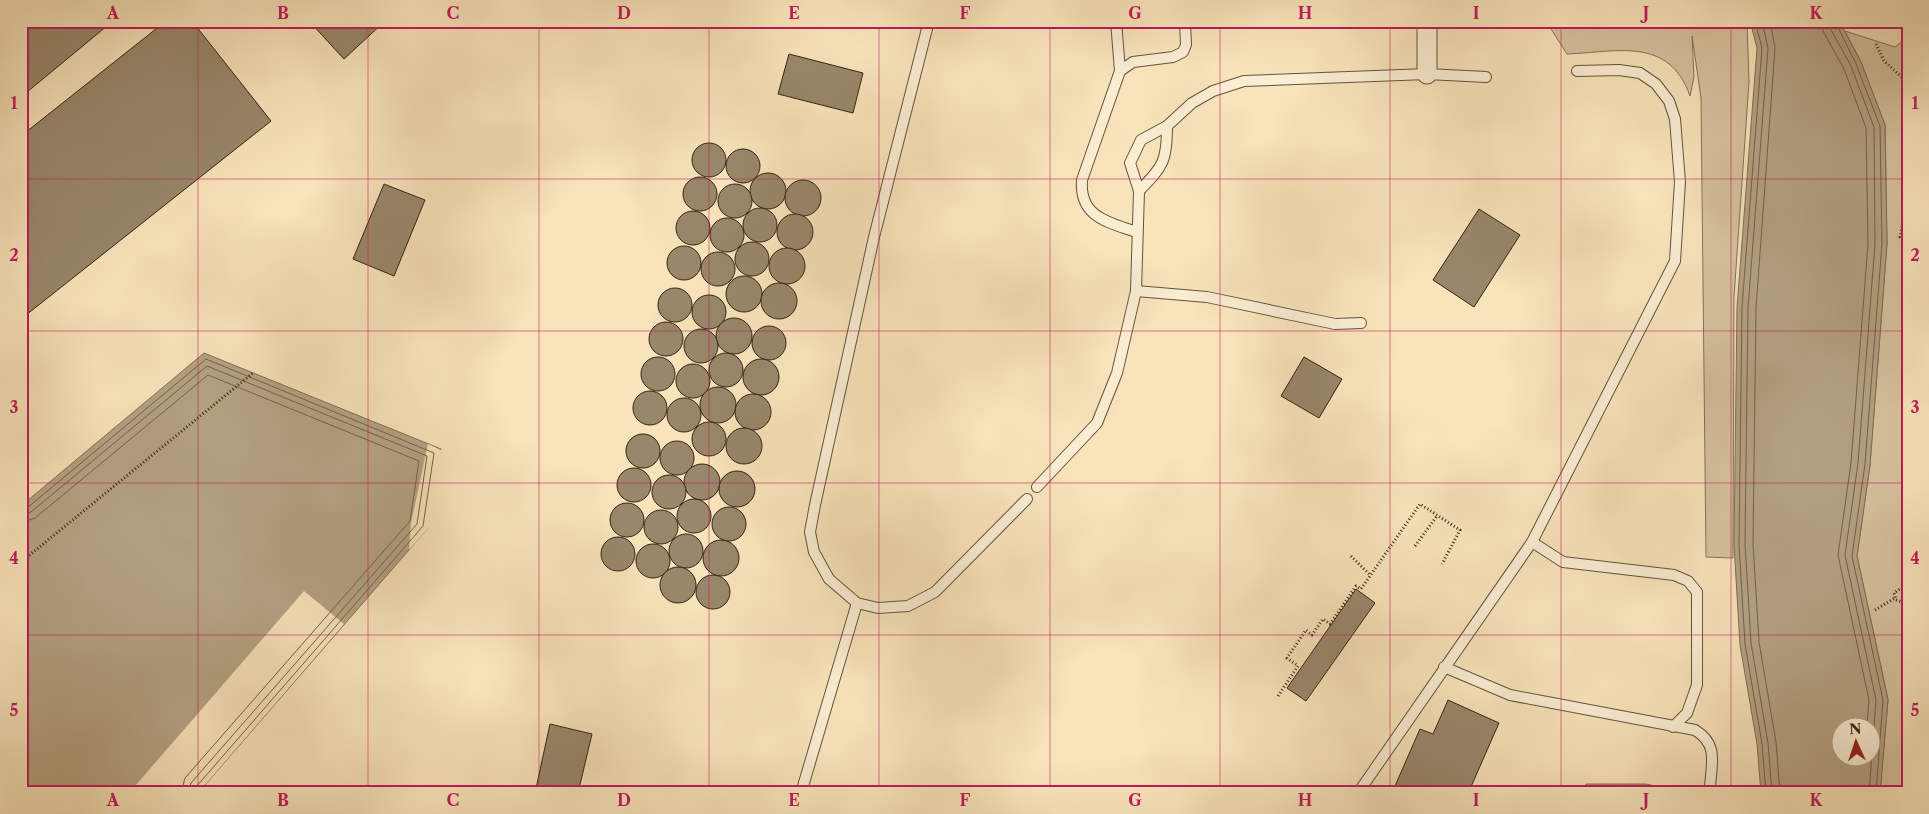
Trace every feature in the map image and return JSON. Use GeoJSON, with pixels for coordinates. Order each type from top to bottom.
{"type":"FeatureCollection","features":[{"type":"Feature","properties":{"kind":"street"},"geometry":{"type":"LineString","coordinates":[[1426,21],[1427,74]]}},
{"type":"Feature","properties":{"kind":"lane"},"geometry":{"type":"LineString","coordinates":[[929,21],[874,237],[810,532],[814,552],[829,579],[856,602],[878,608],[908,606],[935,592],[1027,498]]}},
{"type":"Feature","properties":{"kind":"lane"},"geometry":{"type":"LineString","coordinates":[[1116,21],[1120,71],[1082,180],[1081,195],[1087,207],[1103,220],[1136,232]]}},
{"type":"Feature","properties":{"kind":"lane"},"geometry":{"type":"LineString","coordinates":[[1120,71],[1133,62],[1173,57],[1183,52],[1186,45],[1184,21]]}},
{"type":"Feature","properties":{"kind":"lane"},"geometry":{"type":"LineString","coordinates":[[1358,793],[1532,542],[1675,262],[1680,182],[1675,119],[1669,101],[1656,84],[1640,73],[1619,70],[1577,71]]}},
{"type":"Feature","properties":{"kind":"lane"},"geometry":{"type":"LineString","coordinates":[[1037,487],[1098,423],[1117,373],[1136,290],[1136,232],[1139,191],[1130,163],[1142,140],[1167,126],[1192,103],[1213,91],[1244,82],[1427,74],[1486,77]]}},
{"type":"Feature","properties":{"kind":"lane"},"geometry":{"type":"LineString","coordinates":[[1139,191],[1157,173],[1167,153],[1167,126]]}},
{"type":"Feature","properties":{"kind":"lane"},"geometry":{"type":"LineString","coordinates":[[1136,290],[1216,299],[1335,324],[1362,323]]}},
{"type":"Feature","properties":{"kind":"lane"},"geometry":{"type":"LineString","coordinates":[[1532,542],[1563,562],[1674,575],[1688,581],[1697,592],[1697,685],[1687,713],[1673,727]]}},
{"type":"Feature","properties":{"kind":"lane"},"geometry":{"type":"LineString","coordinates":[[801,793],[856,602]]}},
{"type":"Feature","properties":{"kind":"lane"},"geometry":{"type":"LineString","coordinates":[[1444,667],[1510,695],[1695,730],[1705,736],[1711,745],[1710,786]]}},
{"type":"Feature","properties":{"kind":"lane"},"geometry":{"type":"LineString","coordinates":[[984,793],[1010,791],[1055,793]]}},
{"type":"Feature","properties":{"kind":"path"},"geometry":{"type":"LineString","coordinates":[[1876,44],[1884,61],[1905,80],[1908,94]]}},
{"type":"Feature","properties":{"kind":"path"},"geometry":{"type":"LineString","coordinates":[[1908,218],[1903,224],[1900,237],[1908,244]]}},
{"type":"Feature","properties":{"kind":"path"},"geometry":{"type":"LineString","coordinates":[[21,562],[253,373]]}},
{"type":"Feature","properties":{"kind":"path"},"geometry":{"type":"LineString","coordinates":[[1908,390],[1908,407]]}},
{"type":"Feature","properties":{"kind":"path"},"geometry":{"type":"LineString","coordinates":[[1278,696],[1298,666],[1287,658],[1306,630],[1312,635],[1323,619],[1330,624],[1356,586],[1360,589],[1420,504],[1460,530],[1442,564]]}},
{"type":"Feature","properties":{"kind":"path"},"geometry":{"type":"LineString","coordinates":[[1415,546],[1437,516]]}},
{"type":"Feature","properties":{"kind":"path"},"geometry":{"type":"LineString","coordinates":[[1351,556],[1370,575]]}},
{"type":"Feature","properties":{"kind":"path"},"geometry":{"type":"LineString","coordinates":[[1895,598],[1894,593],[1908,583]]}},
{"type":"Feature","properties":{"kind":"path"},"geometry":{"type":"LineString","coordinates":[[1895,598],[1908,604]]}},
{"type":"Feature","properties":{"kind":"path"},"geometry":{"type":"LineString","coordinates":[[1875,610],[1895,598]]}},
{"type":"Feature","properties":{"kind":"shaded area"},"geometry":{"type":"Polygon","coordinates":[[[1546,21],[1747,22],[1749,82],[1734,297],[1733,558],[1706,557],[1701,98],[1692,36],[1694,77],[1690,96],[1681,77],[1669,64],[1655,56],[1639,52],[1622,51],[1567,54],[1546,21]]]}},
{"type":"Feature","properties":{"kind":"shaded area"},"geometry":{"type":"Polygon","coordinates":[[[1845,31],[1895,47],[1903,41],[1908,43],[1908,793],[1880,793],[1888,699],[1857,556],[1870,465],[1887,244],[1885,125],[1861,62],[1845,31]]]}},
{"type":"Feature","properties":{"kind":"water"},"geometry":{"type":"Polygon","coordinates":[[[1750,21],[1839,21],[1861,62],[1885,125],[1887,244],[1870,465],[1857,556],[1888,700],[1880,793],[1761,793],[1757,744],[1740,645],[1734,545],[1737,307],[1757,48],[1750,21]]]}},
{"type":"Feature","properties":{"kind":"water"},"geometry":{"type":"Polygon","coordinates":[[[204,353],[441,449],[428,528],[198,793],[21,793],[21,506],[204,353]]]}},
{"type":"Feature","properties":{"kind":"water"},"geometry":{"type":"Polygon","coordinates":[[[1586,784],[1646,784],[1687,793],[1559,793],[1560,786],[1585,792],[1586,784]]]}},
{"type":"Feature","properties":{"kind":"pier"},"geometry":{"type":"Polygon","coordinates":[[[428,444],[443,451],[431,525],[409,550],[411,523],[428,444]]]}},
{"type":"Feature","properties":{"kind":"pier"},"geometry":{"type":"Polygon","coordinates":[[[304,591],[344,624],[198,793],[129,793],[304,591]]]}},
{"type":"Feature","properties":{"kind":"building"},"geometry":{"type":"Polygon","coordinates":[[[21,21],[113,21],[21,97],[21,21]]]}},
{"type":"Feature","properties":{"kind":"building"},"geometry":{"type":"Polygon","coordinates":[[[166,21],[192,21],[271,121],[21,319],[21,136],[166,21]]]}},
{"type":"Feature","properties":{"kind":"building"},"geometry":{"type":"Polygon","coordinates":[[[309,21],[385,21],[344,59],[309,21]]]}},
{"type":"Feature","properties":{"kind":"building"},"geometry":{"type":"Polygon","coordinates":[[[789,54],[863,73],[853,113],[778,94],[789,54]]]}},
{"type":"Feature","properties":{"kind":"building"},"geometry":{"type":"Polygon","coordinates":[[[709,143],[716,144],[721,148],[725,153],[725,167],[721,172],[716,176],[709,177],[702,176],[697,172],[693,167],[692,160],[693,153],[697,148],[702,144],[709,143]]]}},
{"type":"Feature","properties":{"kind":"building"},"geometry":{"type":"Polygon","coordinates":[[[743,149],[750,150],[755,154],[759,159],[759,173],[755,178],[750,182],[743,183],[736,182],[731,178],[727,173],[726,166],[727,159],[731,154],[736,150],[743,149]]]}},
{"type":"Feature","properties":{"kind":"building"},"geometry":{"type":"Polygon","coordinates":[[[768,173],[780,179],[786,191],[780,203],[768,209],[756,203],[750,191],[756,179],[768,173]]]}},
{"type":"Feature","properties":{"kind":"building"},"geometry":{"type":"Polygon","coordinates":[[[700,177],[707,178],[712,182],[716,187],[716,201],[712,206],[707,210],[700,211],[693,210],[688,206],[684,201],[683,194],[684,187],[688,182],[693,178],[700,177]]]}},
{"type":"Feature","properties":{"kind":"building"},"geometry":{"type":"Polygon","coordinates":[[[803,180],[815,186],[821,198],[815,210],[803,216],[791,210],[785,198],[791,186],[803,180]]]}},
{"type":"Feature","properties":{"kind":"building"},"geometry":{"type":"Polygon","coordinates":[[[384,184],[425,200],[394,276],[353,259],[384,184]]]}},
{"type":"Feature","properties":{"kind":"building"},"geometry":{"type":"Polygon","coordinates":[[[735,184],[742,185],[747,189],[751,194],[751,208],[747,213],[742,217],[735,218],[728,217],[723,213],[719,208],[718,201],[719,194],[723,189],[728,185],[735,184]]]}},
{"type":"Feature","properties":{"kind":"building"},"geometry":{"type":"Polygon","coordinates":[[[760,208],[767,209],[772,213],[776,218],[776,232],[772,237],[767,241],[760,242],[753,241],[748,237],[744,232],[743,225],[744,218],[748,213],[753,209],[760,208]]]}},
{"type":"Feature","properties":{"kind":"building"},"geometry":{"type":"Polygon","coordinates":[[[1479,209],[1520,235],[1474,307],[1433,280],[1479,209]]]}},
{"type":"Feature","properties":{"kind":"building"},"geometry":{"type":"Polygon","coordinates":[[[693,211],[700,212],[705,216],[709,221],[709,235],[705,240],[700,244],[693,245],[686,244],[681,240],[677,235],[676,228],[677,221],[681,216],[686,212],[693,211]]]}},
{"type":"Feature","properties":{"kind":"building"},"geometry":{"type":"Polygon","coordinates":[[[795,214],[807,220],[813,232],[807,244],[795,250],[783,244],[777,232],[783,220],[795,214]]]}},
{"type":"Feature","properties":{"kind":"building"},"geometry":{"type":"Polygon","coordinates":[[[727,218],[734,219],[739,223],[743,228],[743,242],[739,247],[734,251],[727,252],[720,251],[715,247],[711,242],[710,235],[711,228],[715,223],[720,219],[727,218]]]}},
{"type":"Feature","properties":{"kind":"building"},"geometry":{"type":"Polygon","coordinates":[[[752,242],[759,243],[764,247],[768,252],[768,266],[764,271],[759,275],[752,276],[745,275],[740,271],[736,266],[735,259],[736,252],[740,247],[745,243],[752,242]]]}},
{"type":"Feature","properties":{"kind":"building"},"geometry":{"type":"Polygon","coordinates":[[[684,246],[691,247],[696,251],[700,256],[700,270],[696,275],[691,279],[684,280],[677,279],[672,275],[668,270],[667,263],[668,256],[672,251],[677,247],[684,246]]]}},
{"type":"Feature","properties":{"kind":"building"},"geometry":{"type":"Polygon","coordinates":[[[787,248],[799,254],[805,266],[799,278],[787,284],[775,278],[769,266],[775,254],[787,248]]]}},
{"type":"Feature","properties":{"kind":"building"},"geometry":{"type":"Polygon","coordinates":[[[718,252],[725,253],[730,257],[734,262],[734,276],[730,281],[725,285],[718,286],[711,285],[706,281],[702,276],[701,269],[702,262],[706,257],[711,253],[718,252]]]}},
{"type":"Feature","properties":{"kind":"building"},"geometry":{"type":"Polygon","coordinates":[[[744,276],[756,282],[762,294],[756,306],[744,312],[732,306],[726,294],[732,282],[744,276]]]}},
{"type":"Feature","properties":{"kind":"building"},"geometry":{"type":"Polygon","coordinates":[[[779,283],[791,289],[797,301],[791,313],[779,319],[767,313],[761,301],[767,289],[779,283]]]}},
{"type":"Feature","properties":{"kind":"building"},"geometry":{"type":"Polygon","coordinates":[[[675,288],[682,289],[687,293],[691,298],[691,312],[687,317],[682,321],[675,322],[668,321],[663,317],[659,312],[658,305],[659,298],[663,293],[668,289],[675,288]]]}},
{"type":"Feature","properties":{"kind":"building"},"geometry":{"type":"Polygon","coordinates":[[[709,295],[716,296],[721,300],[725,305],[725,319],[721,324],[716,328],[709,329],[702,328],[697,324],[693,319],[692,312],[693,305],[697,300],[702,296],[709,295]]]}},
{"type":"Feature","properties":{"kind":"building"},"geometry":{"type":"Polygon","coordinates":[[[734,318],[746,324],[752,336],[746,348],[734,354],[722,348],[716,336],[722,324],[734,318]]]}},
{"type":"Feature","properties":{"kind":"building"},"geometry":{"type":"Polygon","coordinates":[[[666,322],[673,323],[678,327],[682,332],[682,346],[678,351],[673,355],[666,356],[659,355],[654,351],[650,346],[649,339],[650,332],[654,327],[659,323],[666,322]]]}},
{"type":"Feature","properties":{"kind":"building"},"geometry":{"type":"Polygon","coordinates":[[[769,326],[776,327],[781,331],[785,336],[785,350],[781,355],[776,359],[769,360],[762,359],[757,355],[753,350],[752,343],[753,336],[757,331],[762,327],[769,326]]]}},
{"type":"Feature","properties":{"kind":"building"},"geometry":{"type":"Polygon","coordinates":[[[701,329],[708,330],[713,334],[717,339],[717,353],[713,358],[708,362],[701,363],[694,362],[689,358],[685,353],[684,346],[685,339],[689,334],[694,330],[701,329]]]}},
{"type":"Feature","properties":{"kind":"building"},"geometry":{"type":"Polygon","coordinates":[[[726,353],[733,354],[738,358],[742,363],[742,377],[738,382],[733,386],[726,387],[719,386],[714,382],[710,377],[709,370],[710,363],[714,358],[719,354],[726,353]]]}},
{"type":"Feature","properties":{"kind":"building"},"geometry":{"type":"Polygon","coordinates":[[[658,357],[665,358],[670,362],[674,367],[674,381],[670,386],[665,390],[658,391],[651,390],[646,386],[642,381],[641,374],[642,367],[646,362],[651,358],[658,357]]]}},
{"type":"Feature","properties":{"kind":"building"},"geometry":{"type":"Polygon","coordinates":[[[1304,357],[1342,379],[1319,418],[1281,396],[1304,357]]]}},
{"type":"Feature","properties":{"kind":"building"},"geometry":{"type":"Polygon","coordinates":[[[761,359],[773,365],[779,377],[773,389],[761,395],[749,389],[743,377],[749,365],[761,359]]]}},
{"type":"Feature","properties":{"kind":"building"},"geometry":{"type":"Polygon","coordinates":[[[693,364],[700,365],[705,369],[709,374],[709,388],[705,393],[700,397],[693,398],[686,397],[681,393],[677,388],[676,381],[677,374],[681,369],[686,365],[693,364]]]}},
{"type":"Feature","properties":{"kind":"building"},"geometry":{"type":"Polygon","coordinates":[[[718,387],[730,393],[736,405],[730,417],[718,423],[706,417],[700,405],[706,393],[718,387]]]}},
{"type":"Feature","properties":{"kind":"building"},"geometry":{"type":"Polygon","coordinates":[[[650,391],[657,392],[662,396],[666,401],[666,415],[662,420],[657,424],[650,425],[643,424],[638,420],[634,415],[633,408],[634,401],[638,396],[643,392],[650,391]]]}},
{"type":"Feature","properties":{"kind":"building"},"geometry":{"type":"Polygon","coordinates":[[[753,394],[765,400],[771,412],[765,424],[753,430],[741,424],[735,412],[741,400],[753,394]]]}},
{"type":"Feature","properties":{"kind":"building"},"geometry":{"type":"Polygon","coordinates":[[[684,398],[691,399],[696,403],[700,408],[700,422],[696,427],[691,431],[684,432],[677,431],[672,427],[668,422],[667,415],[668,408],[672,403],[677,399],[684,398]]]}},
{"type":"Feature","properties":{"kind":"building"},"geometry":{"type":"Polygon","coordinates":[[[709,422],[716,423],[721,427],[725,432],[725,446],[721,451],[716,455],[709,456],[702,455],[697,451],[693,446],[692,439],[693,432],[697,427],[702,423],[709,422]]]}},
{"type":"Feature","properties":{"kind":"building"},"geometry":{"type":"Polygon","coordinates":[[[744,428],[756,434],[762,446],[756,458],[744,464],[732,458],[726,446],[732,434],[744,428]]]}},
{"type":"Feature","properties":{"kind":"building"},"geometry":{"type":"Polygon","coordinates":[[[643,434],[650,435],[655,439],[659,444],[659,458],[655,463],[650,467],[643,468],[636,467],[631,463],[627,458],[626,451],[627,444],[631,439],[636,435],[643,434]]]}},
{"type":"Feature","properties":{"kind":"building"},"geometry":{"type":"Polygon","coordinates":[[[677,441],[684,442],[689,446],[693,451],[693,465],[689,470],[684,474],[677,475],[670,474],[665,470],[661,465],[660,458],[661,451],[665,446],[670,442],[677,441]]]}},
{"type":"Feature","properties":{"kind":"building"},"geometry":{"type":"Polygon","coordinates":[[[702,464],[714,470],[720,482],[714,494],[702,500],[690,494],[684,482],[690,470],[702,464]]]}},
{"type":"Feature","properties":{"kind":"building"},"geometry":{"type":"Polygon","coordinates":[[[634,468],[641,469],[646,473],[650,478],[650,492],[646,497],[641,501],[634,502],[627,501],[622,497],[618,492],[617,485],[618,478],[622,473],[627,469],[634,468]]]}},
{"type":"Feature","properties":{"kind":"building"},"geometry":{"type":"Polygon","coordinates":[[[737,471],[749,477],[755,489],[749,501],[737,507],[725,501],[719,489],[725,477],[737,471]]]}},
{"type":"Feature","properties":{"kind":"building"},"geometry":{"type":"Polygon","coordinates":[[[669,475],[676,476],[681,480],[685,485],[685,499],[681,504],[676,508],[669,509],[662,508],[657,504],[653,499],[652,492],[653,485],[657,480],[662,476],[669,475]]]}},
{"type":"Feature","properties":{"kind":"building"},"geometry":{"type":"Polygon","coordinates":[[[694,499],[701,500],[706,504],[710,509],[710,523],[706,528],[701,532],[694,533],[687,532],[682,528],[678,523],[677,516],[678,509],[682,504],[687,500],[694,499]]]}},
{"type":"Feature","properties":{"kind":"building"},"geometry":{"type":"Polygon","coordinates":[[[627,503],[634,504],[639,508],[643,513],[643,527],[639,532],[634,536],[627,537],[620,536],[615,532],[611,527],[610,520],[611,513],[615,508],[620,504],[627,503]]]}},
{"type":"Feature","properties":{"kind":"building"},"geometry":{"type":"Polygon","coordinates":[[[729,507],[736,508],[741,512],[745,517],[745,531],[741,536],[736,540],[729,541],[722,540],[717,536],[713,531],[712,524],[713,517],[717,512],[722,508],[729,507]]]}},
{"type":"Feature","properties":{"kind":"building"},"geometry":{"type":"Polygon","coordinates":[[[661,510],[668,511],[673,515],[677,520],[677,534],[673,539],[668,543],[661,544],[654,543],[649,539],[645,534],[644,527],[645,520],[649,515],[654,511],[661,510]]]}},
{"type":"Feature","properties":{"kind":"building"},"geometry":{"type":"Polygon","coordinates":[[[686,534],[693,535],[698,539],[702,544],[702,558],[698,563],[693,567],[686,568],[679,567],[674,563],[670,558],[669,551],[670,544],[674,539],[679,535],[686,534]]]}},
{"type":"Feature","properties":{"kind":"building"},"geometry":{"type":"Polygon","coordinates":[[[618,537],[625,538],[630,542],[634,547],[634,561],[630,566],[625,570],[618,571],[611,570],[606,566],[602,561],[601,554],[602,547],[606,542],[611,538],[618,537]]]}},
{"type":"Feature","properties":{"kind":"building"},"geometry":{"type":"Polygon","coordinates":[[[721,540],[733,546],[739,558],[733,570],[721,576],[709,570],[703,558],[709,546],[721,540]]]}},
{"type":"Feature","properties":{"kind":"building"},"geometry":{"type":"Polygon","coordinates":[[[653,544],[660,545],[665,549],[669,554],[669,568],[665,573],[660,577],[653,578],[646,577],[641,573],[637,568],[636,561],[637,554],[641,549],[646,545],[653,544]]]}},
{"type":"Feature","properties":{"kind":"building"},"geometry":{"type":"Polygon","coordinates":[[[678,567],[690,573],[696,585],[690,597],[678,603],[666,597],[660,585],[666,573],[678,567]]]}},
{"type":"Feature","properties":{"kind":"building"},"geometry":{"type":"Polygon","coordinates":[[[713,575],[720,576],[725,580],[729,585],[729,599],[725,604],[720,608],[713,609],[706,608],[701,604],[697,599],[696,592],[697,585],[701,580],[706,576],[713,575]]]}},
{"type":"Feature","properties":{"kind":"building"},"geometry":{"type":"Polygon","coordinates":[[[1356,589],[1375,603],[1306,701],[1287,688],[1356,589]]]}},
{"type":"Feature","properties":{"kind":"building"},"geometry":{"type":"Polygon","coordinates":[[[1448,700],[1499,723],[1470,789],[1467,788],[1465,793],[1410,793],[1395,786],[1420,729],[1433,734],[1448,700]]]}},
{"type":"Feature","properties":{"kind":"building"},"geometry":{"type":"Polygon","coordinates":[[[550,724],[592,734],[578,793],[535,793],[550,724]]]}}]}
